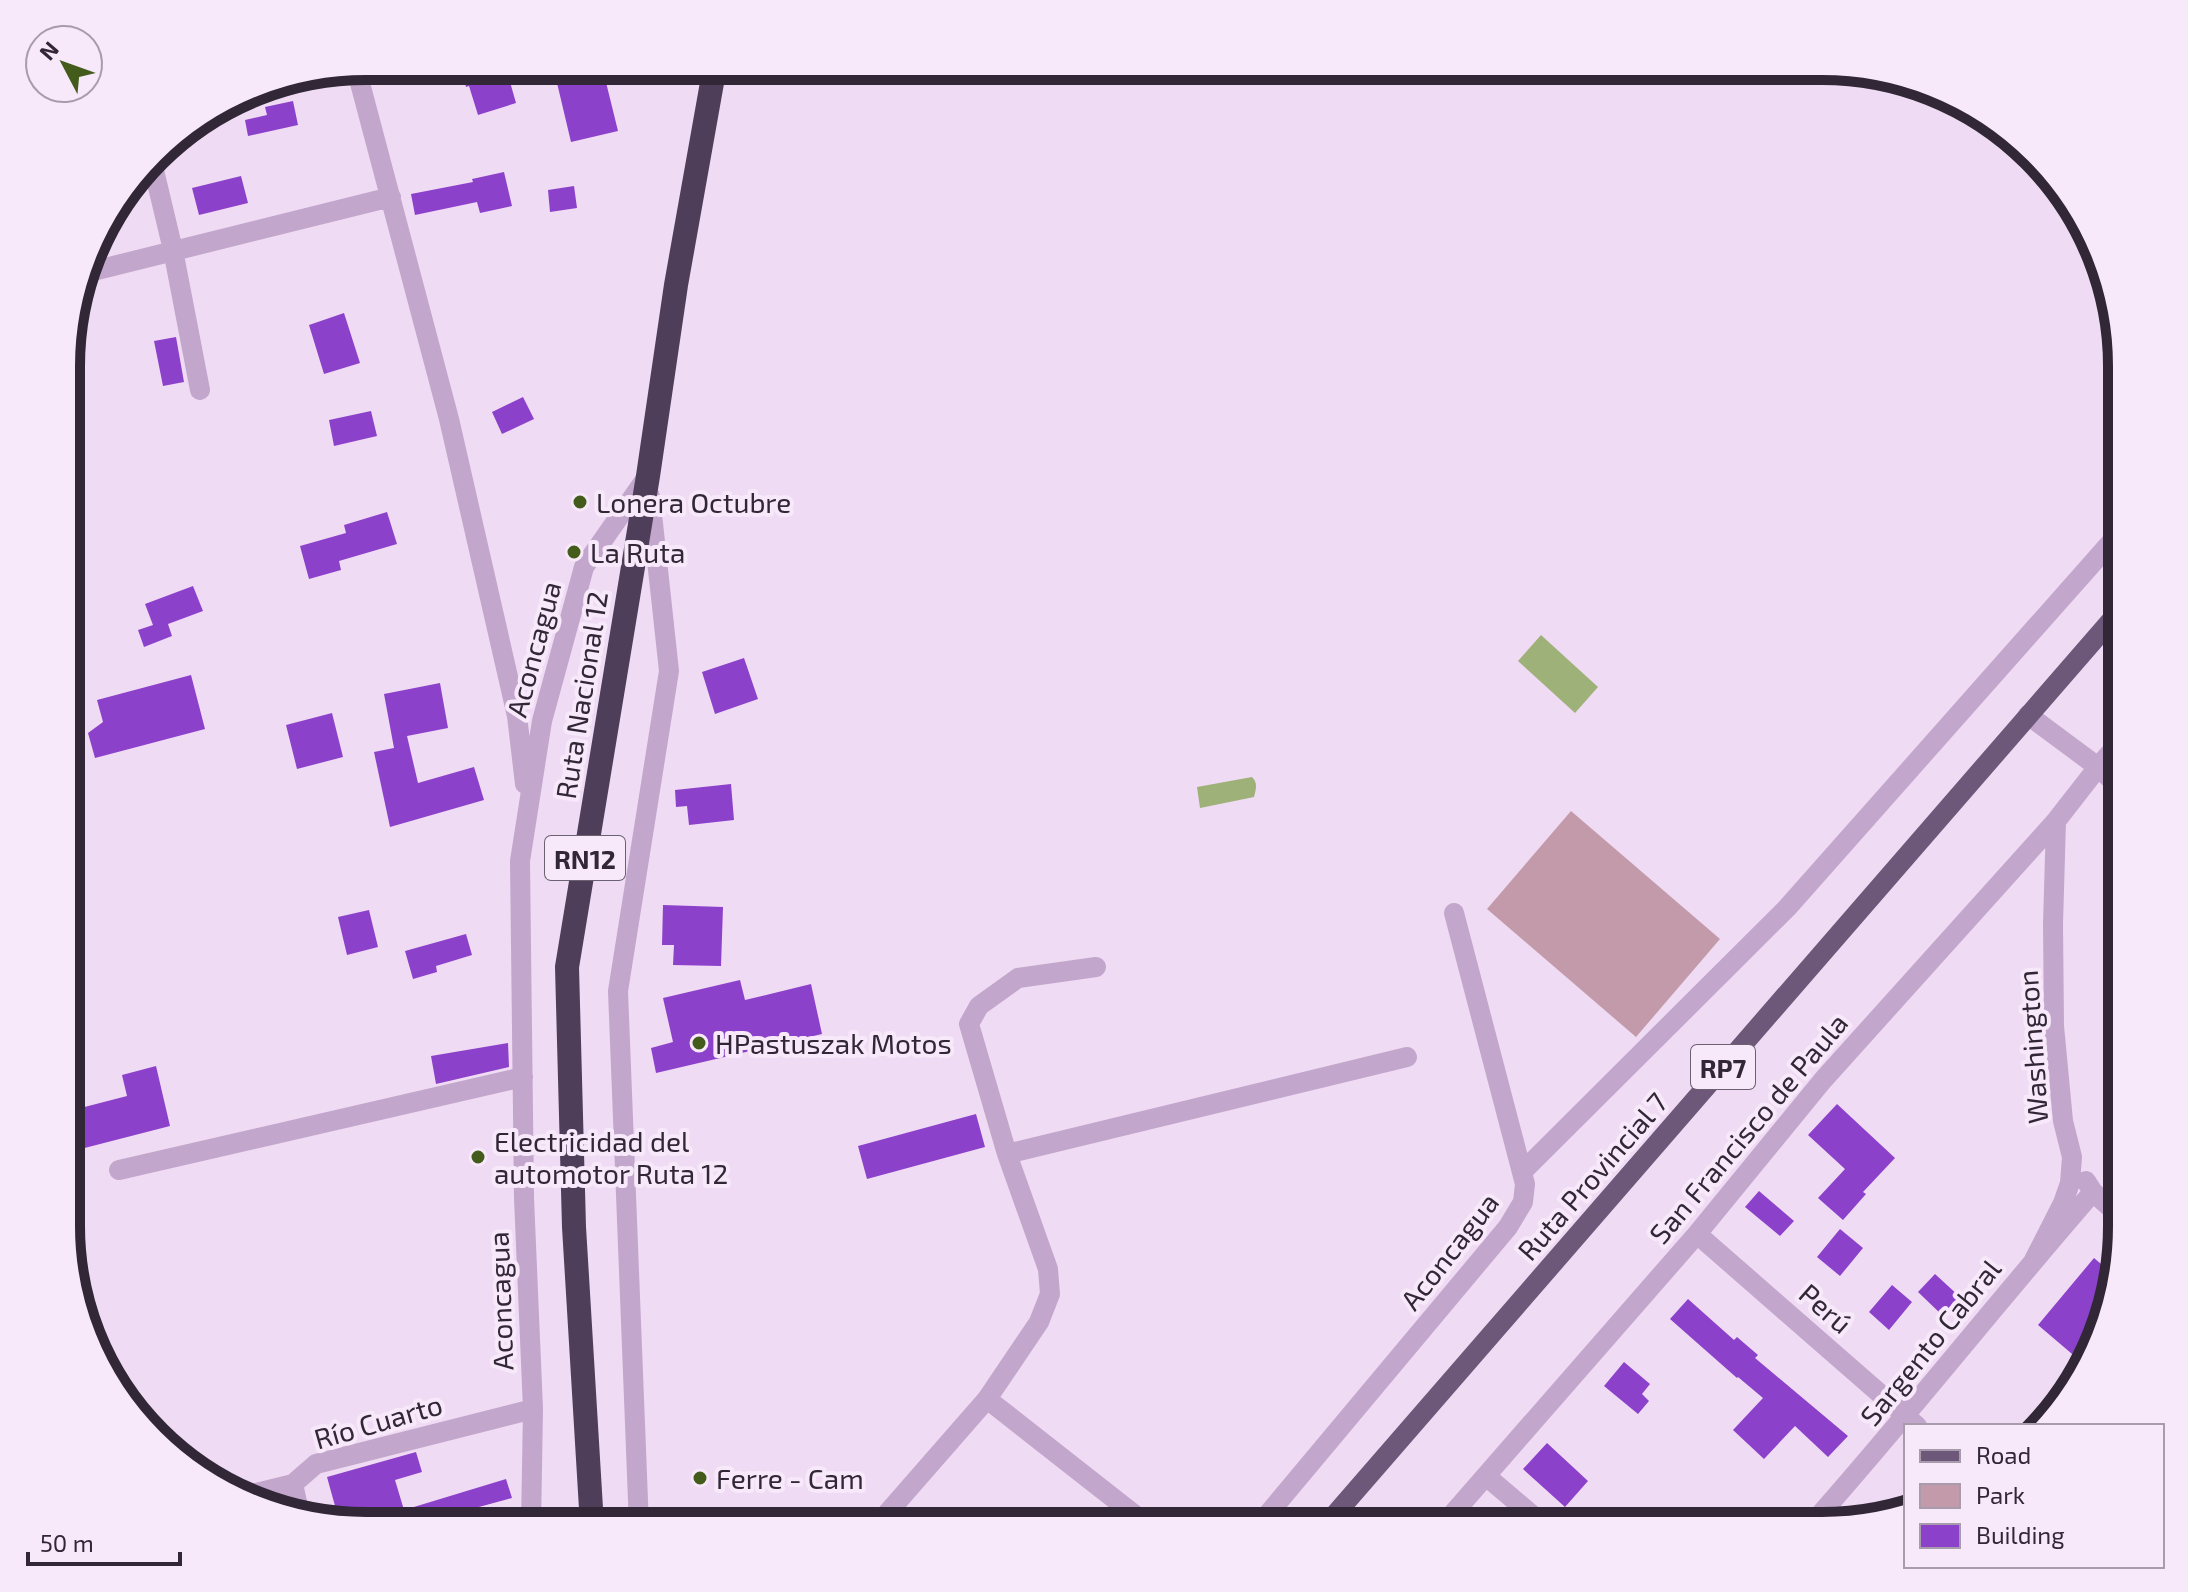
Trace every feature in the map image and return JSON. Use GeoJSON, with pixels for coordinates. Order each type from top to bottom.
{"type":"FeatureCollection","features":[{"type":"Feature","properties":{"kind":"highway","name":"Ruta Nacional 12"},"geometry":{"type":"LineString","coordinates":[[594,1512],[579,1335],[567,967],[648,476],[676,285],[713,80]]}},
{"type":"Feature","properties":{"kind":"main road","name":"Ruta Provincial 7"},"geometry":{"type":"LineString","coordinates":[[1337,1512],[2108,624]]}},
{"type":"Feature","properties":{"kind":"street"},"geometry":{"type":"LineString","coordinates":[[359,80],[449,419],[517,716],[528,808]]}},
{"type":"Feature","properties":{"kind":"street"},"geometry":{"type":"LineString","coordinates":[[155,174],[200,390]]}},
{"type":"Feature","properties":{"kind":"street"},"geometry":{"type":"LineString","coordinates":[[97,270],[391,197]]}},
{"type":"Feature","properties":{"kind":"street","name":"Aconcagua"},"geometry":{"type":"LineString","coordinates":[[531,1512],[533,1409],[525,1213],[520,861],[542,721],[584,567],[648,476]]}},
{"type":"Feature","properties":{"kind":"street"},"geometry":{"type":"LineString","coordinates":[[638,1512],[618,991],[669,671],[648,476]]}},
{"type":"Feature","properties":{"kind":"street"},"geometry":{"type":"LineString","coordinates":[[1522,1172],[1787,908],[2108,546]]}},
{"type":"Feature","properties":{"kind":"street"},"geometry":{"type":"LineString","coordinates":[[2028,715],[2108,777]]}},
{"type":"Feature","properties":{"kind":"street","name":"San Francisco de Paula"},"geometry":{"type":"LineString","coordinates":[[1454,1512],[1697,1234],[1823,1080],[2056,821],[2108,756]]}},
{"type":"Feature","properties":{"kind":"street","name":"Washington"},"geometry":{"type":"LineString","coordinates":[[2034,1260],[2063,1203],[2070,1183],[2072,1157],[2063,1121],[2054,1026],[2056,821]]}},
{"type":"Feature","properties":{"kind":"street","name":"Aconcagua"},"geometry":{"type":"LineString","coordinates":[[1270,1512],[1508,1227],[1523,1202],[1525,1184],[1454,913]]}},
{"type":"Feature","properties":{"kind":"street"},"geometry":{"type":"LineString","coordinates":[[888,1512],[987,1399],[1039,1322],[1050,1294],[1048,1269],[1007,1154],[969,1024],[979,1006],[1018,978],[1096,967]]}},
{"type":"Feature","properties":{"kind":"street"},"geometry":{"type":"LineString","coordinates":[[1007,1154],[1407,1057]]}},
{"type":"Feature","properties":{"kind":"street"},"geometry":{"type":"LineString","coordinates":[[119,1170],[523,1077]]}},
{"type":"Feature","properties":{"kind":"street"},"geometry":{"type":"LineString","coordinates":[[2072,1157],[2093,1192],[2108,1205]]}},
{"type":"Feature","properties":{"kind":"street","name":"Sargento Cabral"},"geometry":{"type":"LineString","coordinates":[[1912,1420],[2034,1260],[2093,1192]]}},
{"type":"Feature","properties":{"kind":"street","name":"Perú"},"geometry":{"type":"LineString","coordinates":[[1697,1234],[1912,1420]]}},
{"type":"Feature","properties":{"kind":"street"},"geometry":{"type":"LineString","coordinates":[[987,1399],[1131,1512]]}},
{"type":"Feature","properties":{"kind":"street","name":"Río Cuarto"},"geometry":{"type":"LineString","coordinates":[[261,1492],[293,1484],[316,1464],[533,1409]]}},
{"type":"Feature","properties":{"kind":"street","name":"Sargento Cabral"},"geometry":{"type":"LineString","coordinates":[[1824,1512],[1904,1428]]}},
{"type":"Feature","properties":{"kind":"street"},"geometry":{"type":"LineString","coordinates":[[1486,1476],[1528,1512]]}},
{"type":"Feature","properties":{"kind":"street"},"geometry":{"type":"LineString","coordinates":[[293,1484],[297,1503]]}},
{"type":"Feature","properties":{"kind":"green space"},"geometry":{"type":"Polygon","coordinates":[[[1571,811],[1720,939],[1636,1037],[1487,909],[1571,811]]]}},
{"type":"Feature","properties":{"kind":"shaded area"},"geometry":{"type":"Polygon","coordinates":[[[1541,635],[1598,687],[1575,713],[1518,661],[1541,635]]]}},
{"type":"Feature","properties":{"kind":"shaded area"},"geometry":{"type":"Polygon","coordinates":[[[1252,777],[1256,784],[1254,797],[1200,808],[1197,787],[1252,777]]]}},
{"type":"Feature","properties":{"kind":"building"},"geometry":{"type":"Polygon","coordinates":[[[464,80],[502,80],[503,85],[510,82],[516,103],[478,115],[469,86],[466,87],[464,80]]]}},
{"type":"Feature","properties":{"kind":"building"},"geometry":{"type":"Polygon","coordinates":[[[556,80],[605,80],[618,131],[571,142],[556,80]]]}},
{"type":"Feature","properties":{"kind":"building"},"geometry":{"type":"Polygon","coordinates":[[[293,101],[298,125],[248,136],[245,120],[267,115],[265,107],[293,101]]]}},
{"type":"Feature","properties":{"kind":"building"},"geometry":{"type":"Polygon","coordinates":[[[504,172],[512,206],[480,213],[477,202],[415,215],[411,194],[473,182],[472,179],[504,172]]]}},
{"type":"Feature","properties":{"kind":"building"},"geometry":{"type":"Polygon","coordinates":[[[241,176],[248,203],[199,215],[192,188],[241,176]]]}},
{"type":"Feature","properties":{"kind":"building"},"geometry":{"type":"Polygon","coordinates":[[[574,186],[577,208],[550,212],[548,190],[574,186]]]}},
{"type":"Feature","properties":{"kind":"building"},"geometry":{"type":"Polygon","coordinates":[[[344,313],[360,363],[324,374],[309,325],[344,313]]]}},
{"type":"Feature","properties":{"kind":"building"},"geometry":{"type":"Polygon","coordinates":[[[176,337],[184,382],[163,386],[154,341],[176,337]]]}},
{"type":"Feature","properties":{"kind":"building"},"geometry":{"type":"Polygon","coordinates":[[[523,397],[534,419],[502,434],[492,412],[523,397]]]}},
{"type":"Feature","properties":{"kind":"building"},"geometry":{"type":"Polygon","coordinates":[[[371,411],[377,436],[334,446],[329,420],[371,411]]]}},
{"type":"Feature","properties":{"kind":"building"},"geometry":{"type":"Polygon","coordinates":[[[387,512],[397,544],[339,561],[341,570],[309,579],[300,546],[346,533],[344,525],[387,512]]]}},
{"type":"Feature","properties":{"kind":"building"},"geometry":{"type":"Polygon","coordinates":[[[193,586],[203,611],[168,624],[172,636],[144,647],[138,630],[153,625],[145,604],[193,586]]]}},
{"type":"Feature","properties":{"kind":"building"},"geometry":{"type":"Polygon","coordinates":[[[744,658],[758,699],[715,714],[702,672],[744,658]]]}},
{"type":"Feature","properties":{"kind":"building"},"geometry":{"type":"Polygon","coordinates":[[[191,675],[205,729],[95,758],[88,733],[103,722],[97,700],[191,675]]]}},
{"type":"Feature","properties":{"kind":"building"},"geometry":{"type":"Polygon","coordinates":[[[440,683],[448,728],[407,736],[418,783],[474,767],[484,800],[390,827],[374,752],[394,748],[384,694],[440,683]]]}},
{"type":"Feature","properties":{"kind":"building"},"geometry":{"type":"Polygon","coordinates":[[[332,713],[343,757],[297,769],[286,725],[332,713]]]}},
{"type":"Feature","properties":{"kind":"building"},"geometry":{"type":"Polygon","coordinates":[[[731,784],[734,820],[689,825],[687,806],[676,807],[675,790],[731,784]]]}},
{"type":"Feature","properties":{"kind":"building"},"geometry":{"type":"Polygon","coordinates":[[[663,905],[723,907],[721,966],[673,965],[674,945],[662,945],[663,905]]]}},
{"type":"Feature","properties":{"kind":"building"},"geometry":{"type":"Polygon","coordinates":[[[369,910],[378,947],[347,955],[338,917],[369,910]]]}},
{"type":"Feature","properties":{"kind":"building"},"geometry":{"type":"Polygon","coordinates":[[[466,934],[472,955],[436,966],[437,972],[413,979],[405,951],[466,934]]]}},
{"type":"Feature","properties":{"kind":"building"},"geometry":{"type":"Polygon","coordinates":[[[740,980],[745,1000],[811,984],[822,1034],[656,1073],[651,1048],[673,1042],[663,998],[740,980]]]}},
{"type":"Feature","properties":{"kind":"building"},"geometry":{"type":"Polygon","coordinates":[[[508,1043],[509,1067],[436,1084],[431,1056],[508,1043]]]}},
{"type":"Feature","properties":{"kind":"building"},"geometry":{"type":"Polygon","coordinates":[[[156,1066],[170,1126],[80,1149],[80,1108],[127,1096],[122,1075],[156,1066]]]}},
{"type":"Feature","properties":{"kind":"building"},"geometry":{"type":"Polygon","coordinates":[[[1837,1104],[1895,1158],[1863,1192],[1866,1194],[1843,1220],[1818,1198],[1845,1169],[1808,1135],[1837,1104]]]}},
{"type":"Feature","properties":{"kind":"building"},"geometry":{"type":"Polygon","coordinates":[[[976,1114],[985,1147],[867,1179],[858,1146],[976,1114]]]}},
{"type":"Feature","properties":{"kind":"building"},"geometry":{"type":"Polygon","coordinates":[[[1759,1191],[1794,1221],[1780,1236],[1745,1207],[1759,1191]]]}},
{"type":"Feature","properties":{"kind":"building"},"geometry":{"type":"Polygon","coordinates":[[[1840,1229],[1863,1248],[1840,1276],[1817,1257],[1840,1229]]]}},
{"type":"Feature","properties":{"kind":"building"},"geometry":{"type":"Polygon","coordinates":[[[2094,1258],[2105,1267],[2093,1318],[2076,1357],[2038,1325],[2094,1258]]]}},
{"type":"Feature","properties":{"kind":"building"},"geometry":{"type":"Polygon","coordinates":[[[1935,1274],[1960,1297],[1942,1315],[1918,1292],[1935,1274]]]}},
{"type":"Feature","properties":{"kind":"building"},"geometry":{"type":"Polygon","coordinates":[[[1892,1285],[1912,1302],[1889,1330],[1869,1312],[1892,1285]]]}},
{"type":"Feature","properties":{"kind":"building"},"geometry":{"type":"Polygon","coordinates":[[[1688,1299],[1734,1340],[1737,1337],[1758,1355],[1755,1358],[1848,1436],[1828,1457],[1795,1426],[1764,1459],[1733,1430],[1763,1398],[1670,1319],[1688,1299]]]}},
{"type":"Feature","properties":{"kind":"building"},"geometry":{"type":"Polygon","coordinates":[[[1624,1362],[1650,1384],[1642,1394],[1649,1401],[1638,1414],[1604,1386],[1624,1362]]]}},
{"type":"Feature","properties":{"kind":"building"},"geometry":{"type":"Polygon","coordinates":[[[1547,1443],[1588,1481],[1565,1507],[1523,1469],[1547,1443]]]}},
{"type":"Feature","properties":{"kind":"building"},"geometry":{"type":"Polygon","coordinates":[[[416,1452],[422,1472],[395,1480],[404,1510],[506,1479],[512,1498],[461,1512],[336,1510],[327,1477],[416,1452]]]}},
{"type":"Feature","properties":{"kind":"place","name":"Lonera Octubre"},"geometry":{"type":"Point","coordinates":[580,502]}},
{"type":"Feature","properties":{"kind":"place","name":"La Ruta"},"geometry":{"type":"Point","coordinates":[574,552]}},
{"type":"Feature","properties":{"kind":"place","name":"HPastuszak Motos"},"geometry":{"type":"Point","coordinates":[699,1043]}},
{"type":"Feature","properties":{"kind":"place","name":"Electricidad del automotor Ruta 12"},"geometry":{"type":"Point","coordinates":[478,1157]}},
{"type":"Feature","properties":{"kind":"place","name":"Ferre - Cam"},"geometry":{"type":"Point","coordinates":[700,1478]}}]}
